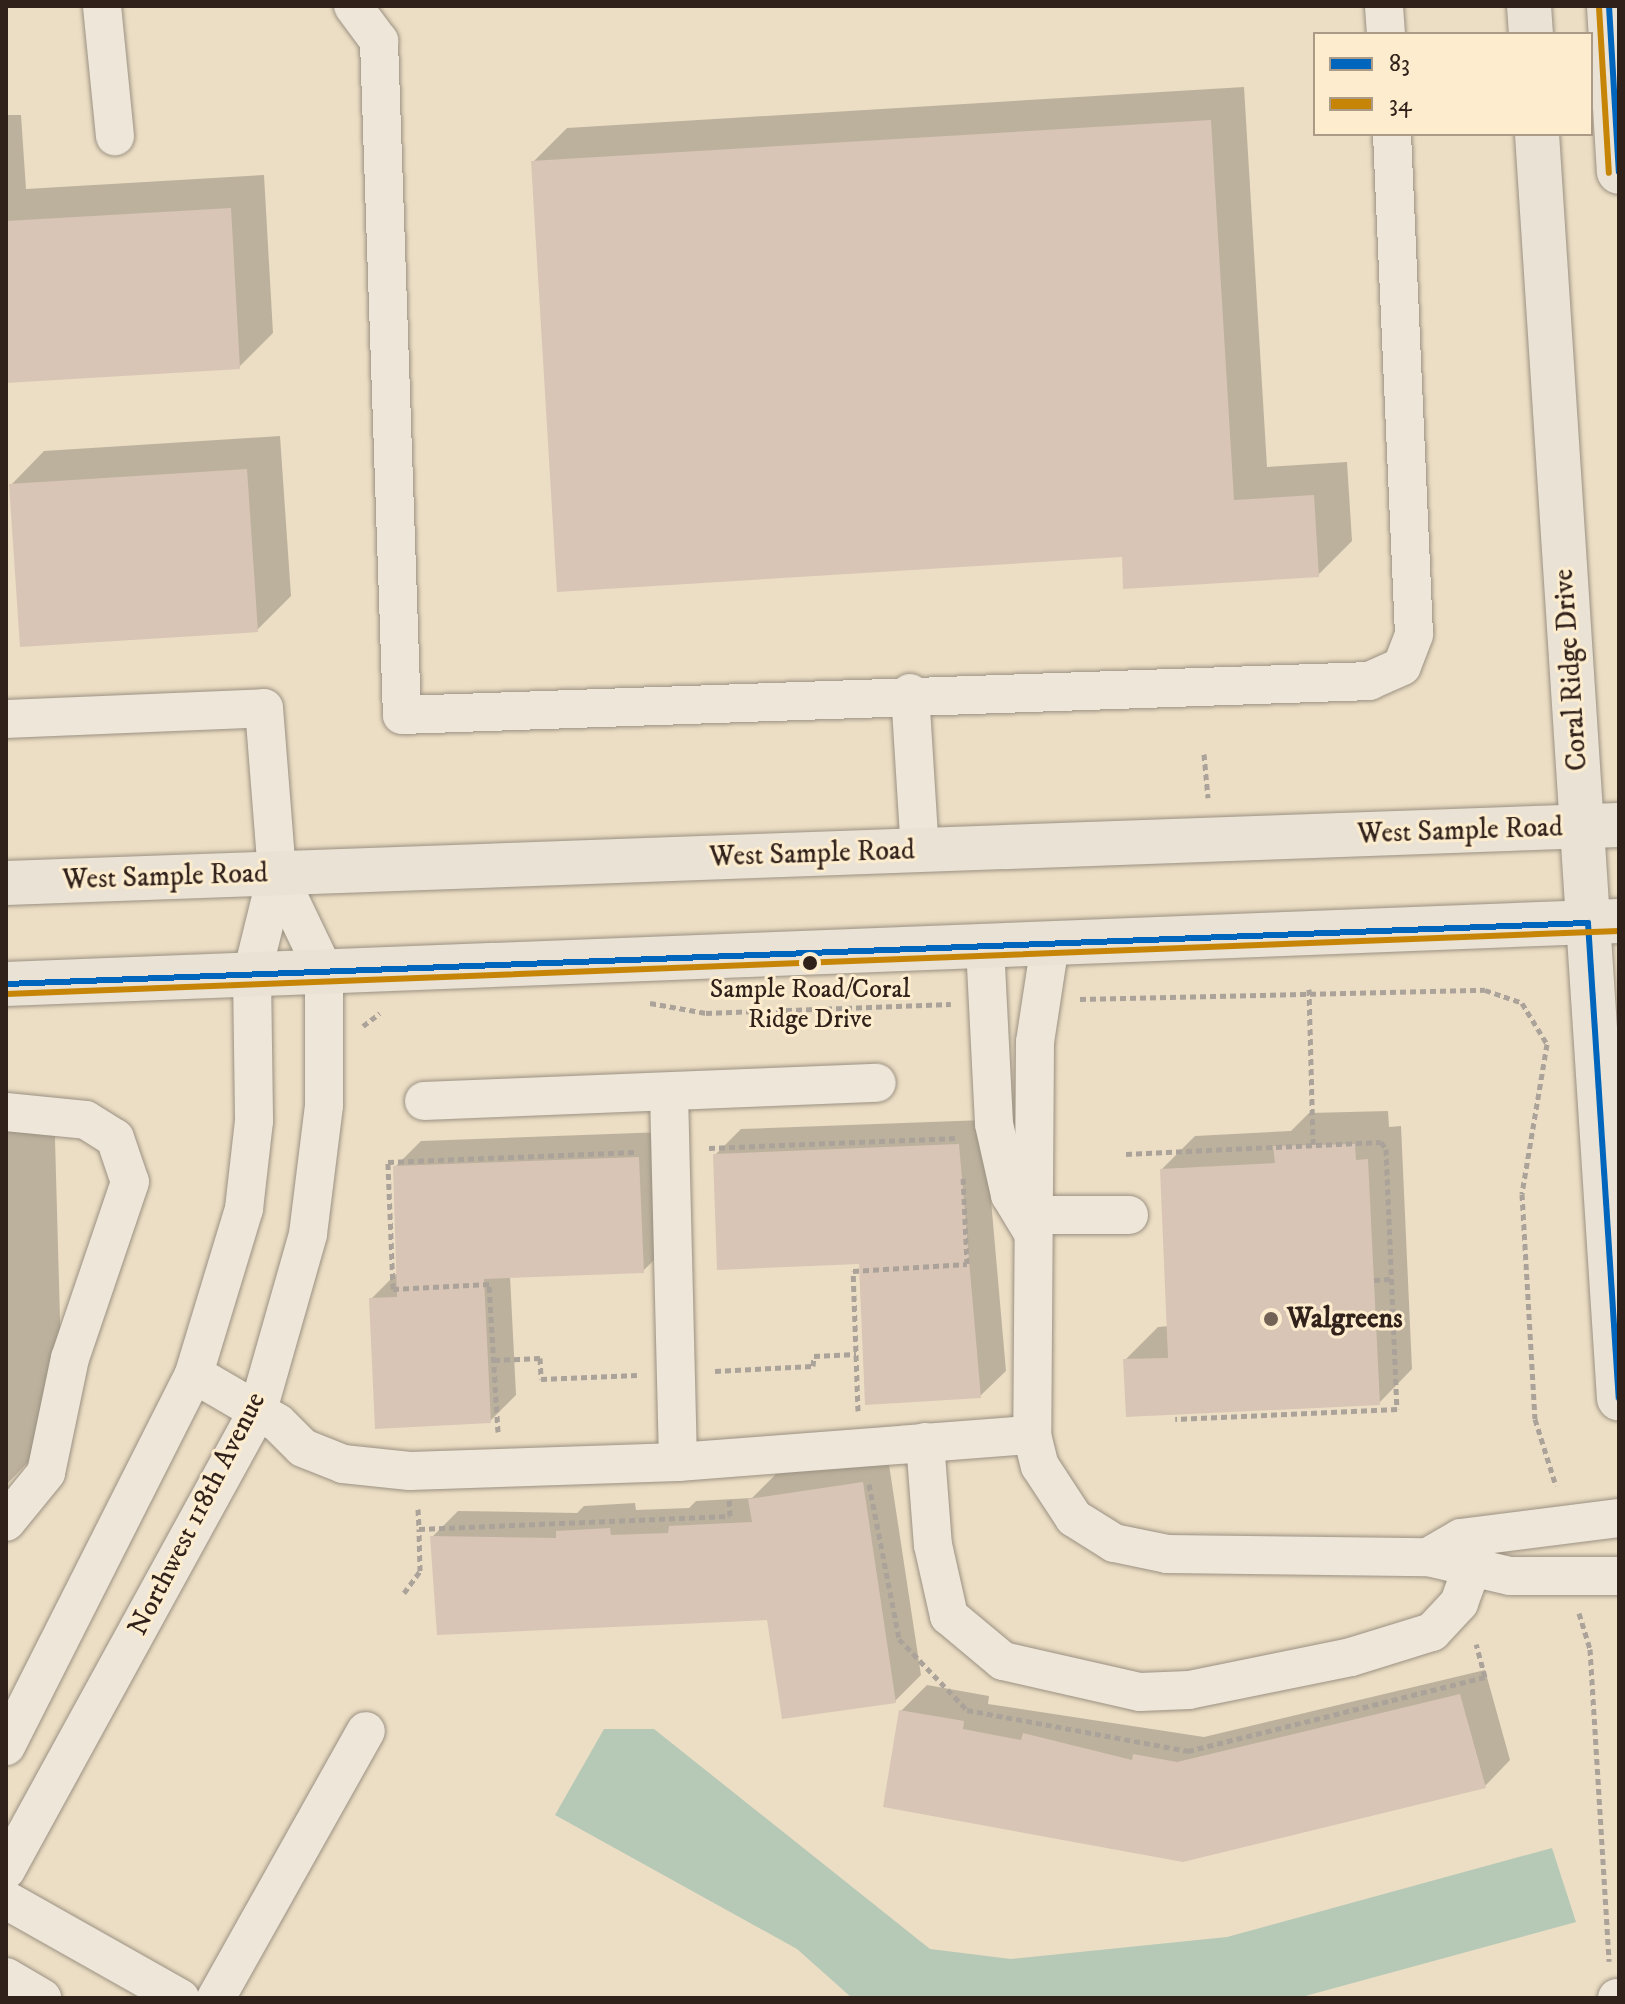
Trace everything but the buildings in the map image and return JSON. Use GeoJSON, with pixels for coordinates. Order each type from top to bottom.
{"type":"FeatureCollection","features":[{"type":"Feature","properties":{"kind":"main road"},"geometry":{"type":"LineString","coordinates":[[1529,6],[1531,32]]}},
{"type":"Feature","properties":{"kind":"main road"},"geometry":{"type":"LineString","coordinates":[[1609,6],[1619,172]]}},
{"type":"Feature","properties":{"kind":"main road","name":"Coral Ridge Drive"},"geometry":{"type":"LineString","coordinates":[[1537,136],[1600,826],[1619,1398]]}},
{"type":"Feature","properties":{"kind":"main road","name":"West Sample Road"},"geometry":{"type":"LineString","coordinates":[[6,883],[1600,826]]}},
{"type":"Feature","properties":{"kind":"main road"},"geometry":{"type":"LineString","coordinates":[[6,984],[1603,922]]}},
{"type":"Feature","properties":{"kind":"street"},"geometry":{"type":"LineString","coordinates":[[102,6],[115,136]]}},
{"type":"Feature","properties":{"kind":"street"},"geometry":{"type":"LineString","coordinates":[[353,6],[379,41],[402,715],[910,693],[1369,681],[1402,666],[1414,634],[1392,136]]}},
{"type":"Feature","properties":{"kind":"street"},"geometry":{"type":"LineString","coordinates":[[1384,6],[1386,32]]}},
{"type":"Feature","properties":{"kind":"street"},"geometry":{"type":"LineString","coordinates":[[910,693],[920,850]]}},
{"type":"Feature","properties":{"kind":"street"},"geometry":{"type":"LineString","coordinates":[[6,719],[264,708],[277,873],[252,974],[254,1121],[244,1209],[194,1374],[6,1746]]}},
{"type":"Feature","properties":{"kind":"street","name":"Northwest 118th Avenue"},"geometry":{"type":"LineString","coordinates":[[6,1870],[258,1410],[308,1234],[324,1105],[324,971],[277,873]]}},
{"type":"Feature","properties":{"kind":"street"},"geometry":{"type":"LineString","coordinates":[[1050,944],[1035,1042],[1032,1435],[1040,1466],[1074,1518],[1114,1543],[1167,1554],[1428,1557],[1510,1576],[1619,1576]]}},
{"type":"Feature","properties":{"kind":"street"},"geometry":{"type":"LineString","coordinates":[[985,946],[994,1124],[1010,1195],[1034,1224]]}},
{"type":"Feature","properties":{"kind":"street"},"geometry":{"type":"LineString","coordinates":[[424,1101],[877,1083]]}},
{"type":"Feature","properties":{"kind":"street"},"geometry":{"type":"LineString","coordinates":[[669,1093],[678,1462]]}},
{"type":"Feature","properties":{"kind":"street"},"geometry":{"type":"LineString","coordinates":[[6,1112],[86,1120],[115,1138],[130,1182],[70,1358],[46,1473],[6,1522]]}},
{"type":"Feature","properties":{"kind":"street"},"geometry":{"type":"LineString","coordinates":[[1034,1224],[1129,1215]]}},
{"type":"Feature","properties":{"kind":"street"},"geometry":{"type":"LineString","coordinates":[[194,1374],[258,1410],[303,1448],[343,1464],[410,1471],[678,1462],[1032,1435]]}},
{"type":"Feature","properties":{"kind":"street"},"geometry":{"type":"LineString","coordinates":[[925,1442],[933,1545],[949,1616],[1003,1661],[1094,1682],[1140,1692],[1189,1690],[1351,1657],[1432,1632],[1459,1603],[1472,1567]]}},
{"type":"Feature","properties":{"kind":"street"},"geometry":{"type":"LineString","coordinates":[[1428,1557],[1461,1538],[1619,1518]]}},
{"type":"Feature","properties":{"kind":"street"},"geometry":{"type":"LineString","coordinates":[[216,1998],[366,1731]]}},
{"type":"Feature","properties":{"kind":"street"},"geometry":{"type":"LineString","coordinates":[[6,1900],[180,1998]]}},
{"type":"Feature","properties":{"kind":"street"},"geometry":{"type":"LineString","coordinates":[[6,1977],[42,1998]]}},
{"type":"Feature","properties":{"kind":"path"},"geometry":{"type":"LineString","coordinates":[[1204,754],[1208,798]]}},
{"type":"Feature","properties":{"kind":"path"},"geometry":{"type":"LineString","coordinates":[[1309,989],[1313,1145]]}},
{"type":"Feature","properties":{"kind":"path"},"geometry":{"type":"LineString","coordinates":[[1126,1154],[1313,1145],[1384,1145],[1397,1409],[1175,1419]]}},
{"type":"Feature","properties":{"kind":"path"},"geometry":{"type":"LineString","coordinates":[[853,1271],[862,1447],[899,1639],[967,1710],[1188,1751],[1485,1677],[1476,1639]]}},
{"type":"Feature","properties":{"kind":"path"},"geometry":{"type":"LineString","coordinates":[[1374,1280],[1391,1279]]}},
{"type":"Feature","properties":{"kind":"path"},"geometry":{"type":"LineString","coordinates":[[494,1360],[540,1358],[541,1379],[813,1366],[814,1356],[856,1354]]}},
{"type":"Feature","properties":{"kind":"path"},"geometry":{"type":"LineString","coordinates":[[404,1593],[420,1571],[419,1529]]}},
{"type":"Feature","properties":{"kind":"path"},"geometry":{"type":"LineString","coordinates":[[1570,1607],[1580,1617]]}},
{"type":"Feature","properties":{"kind":"shaded area"},"geometry":{"type":"Polygon","coordinates":[[[604,1729],[654,1729],[930,1949],[1011,1959],[1227,1937],[1552,1848],[1576,1922],[1298,1998],[852,1998],[797,1949],[555,1815],[604,1729]]]}},
{"type":"Feature","properties":{"kind":"transit line","name":"83"},"geometry":{"type":"LineString","coordinates":[[1609,6],[1619,172]]}},
{"type":"Feature","properties":{"kind":"transit line","name":"34"},"geometry":{"type":"LineString","coordinates":[[1599,7],[1609,173]]}},
{"type":"Feature","properties":{"kind":"transit line","name":"83"},"geometry":{"type":"LineString","coordinates":[[6,984],[1588,923],[1619,1398]]}},
{"type":"Feature","properties":{"kind":"transit line","name":"34"},"geometry":{"type":"LineString","coordinates":[[6,994],[1619,931]]}},
{"type":"Feature","properties":{"kind":"place","name":"Sample Road/Coral Ridge Drive"},"geometry":{"type":"Point","coordinates":[810,963]}},
{"type":"Feature","properties":{"kind":"place","name":"Walgreens"},"geometry":{"type":"Point","coordinates":[1271,1319]}}]}
